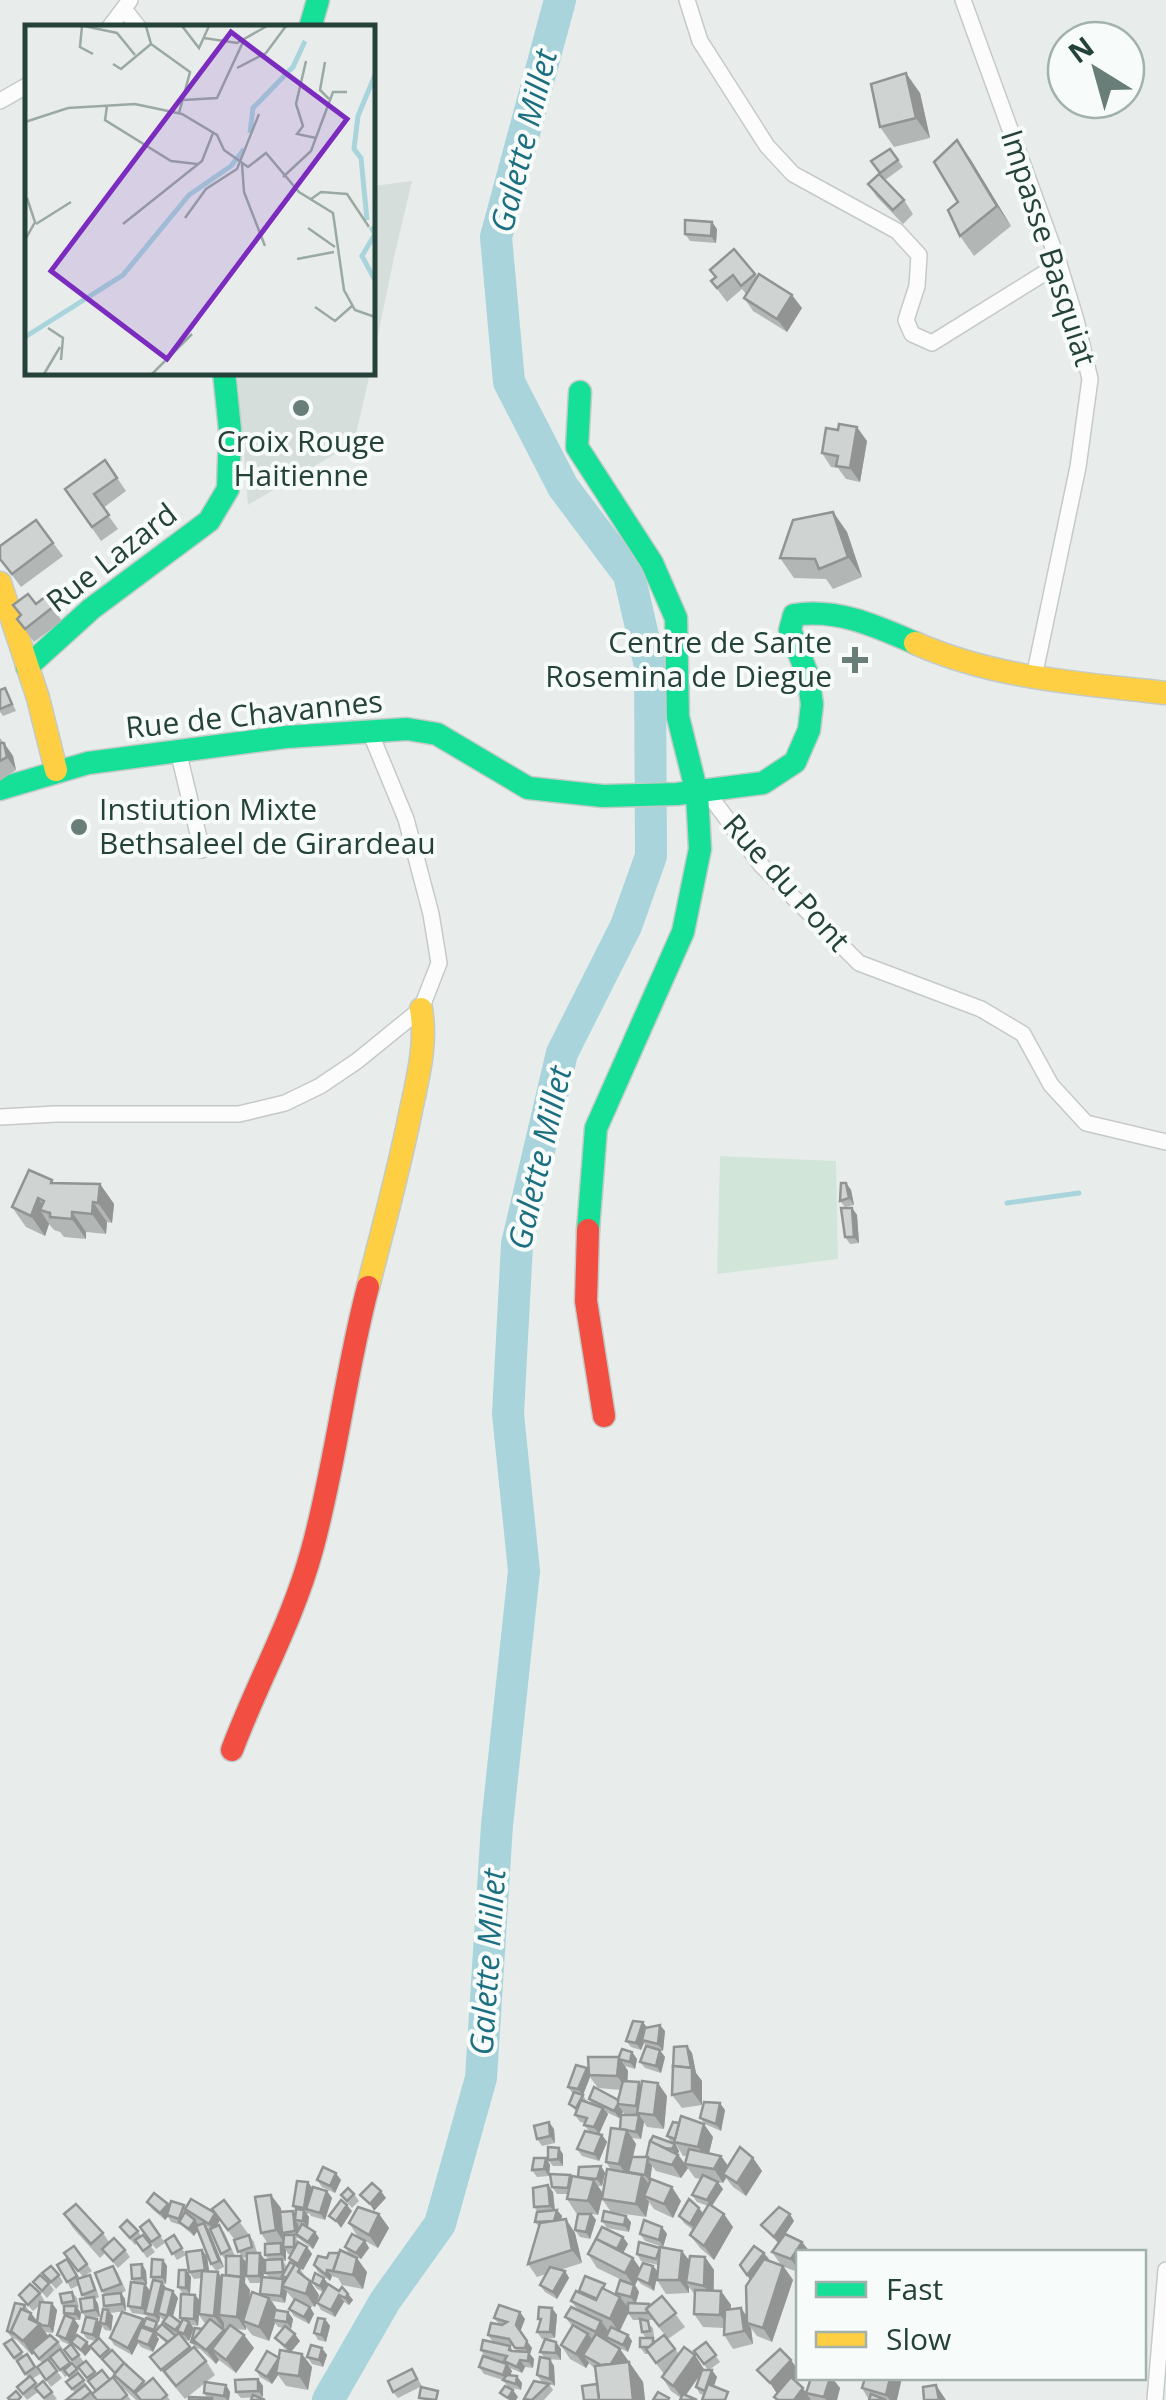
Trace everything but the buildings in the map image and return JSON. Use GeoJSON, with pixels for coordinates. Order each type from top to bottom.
{"type":"FeatureCollection","features":[{"type":"Feature","properties":{"kind":"street"},"geometry":{"type":"LineString","coordinates":[[311,25],[318,0]]}},
{"type":"Feature","properties":{"kind":"street"},"geometry":{"type":"LineString","coordinates":[[686,0],[700,41],[767,146],[793,174],[898,230],[919,255],[917,286],[906,320],[912,334],[932,343],[1059,264]]}},
{"type":"Feature","properties":{"kind":"street","name":"Impasse Basquiat"},"geometry":{"type":"LineString","coordinates":[[963,0],[1059,264],[1090,379],[1078,467],[1034,677]]}},
{"type":"Feature","properties":{"kind":"street"},"geometry":{"type":"LineString","coordinates":[[110,25],[127,4]]}},
{"type":"Feature","properties":{"kind":"street"},"geometry":{"type":"LineString","coordinates":[[0,101],[25,88]]}},
{"type":"Feature","properties":{"kind":"street","name":"Rue Lazard"},"geometry":{"type":"LineString","coordinates":[[27,667],[91,610],[208,521],[228,490],[230,430],[224,375]]}},
{"type":"Feature","properties":{"kind":"street"},"geometry":{"type":"LineString","coordinates":[[580,392],[578,447],[652,563],[676,618],[678,717],[694,793],[700,849],[683,932],[596,1128],[588,1201],[586,1301],[604,1416]]}},
{"type":"Feature","properties":{"kind":"street"},"geometry":{"type":"LineString","coordinates":[[0,583],[56,770]]}},
{"type":"Feature","properties":{"kind":"street","name":"Rue de Chavannes"},"geometry":{"type":"LineString","coordinates":[[0,789],[56,770],[178,751],[286,737],[407,728],[437,734],[528,788],[603,796],[694,793],[763,783],[795,762],[809,730],[812,704],[808,676],[790,630],[794,616],[810,610],[838,614],[974,667],[1166,692]]}},
{"type":"Feature","properties":{"kind":"street"},"geometry":{"type":"LineString","coordinates":[[0,1117],[239,1114],[284,1103],[320,1086],[357,1061],[420,1008],[440,963],[406,819],[370,732]]}},
{"type":"Feature","properties":{"kind":"street"},"geometry":{"type":"LineString","coordinates":[[178,751],[202,850]]}},
{"type":"Feature","properties":{"kind":"street","name":"Rue du Pont"},"geometry":{"type":"LineString","coordinates":[[694,793],[858,963],[981,1009],[1023,1034],[1051,1085],[1086,1124],[1166,1142]]}},
{"type":"Feature","properties":{"kind":"street"},"geometry":{"type":"LineString","coordinates":[[232,1750],[253,1694],[288,1622],[312,1551],[352,1351],[401,1162],[422,1056],[424,1026],[420,1008]]}},
{"type":"Feature","properties":{"kind":"street"},"geometry":{"type":"LineString","coordinates":[[1156,2400],[1166,2270]]}},
{"type":"Feature","properties":{"kind":"shaded area","name":"Croix Rouge Haitienne"},"geometry":{"type":"Polygon","coordinates":[[[412,181],[375,349],[375,186],[412,181]]]}},
{"type":"Feature","properties":{"kind":"shaded area","name":"Croix Rouge Haitienne"},"geometry":{"type":"Polygon","coordinates":[[[237,375],[370,375],[354,443],[248,505],[237,375]]]}},
{"type":"Feature","properties":{"kind":"green space"},"geometry":{"type":"Polygon","coordinates":[[[720,1156],[836,1161],[838,1259],[717,1274],[720,1156]]]}},
{"type":"Feature","properties":{"kind":"waterway","name":"Galette Millet"},"geometry":{"type":"LineString","coordinates":[[328,2400],[385,2301],[440,2224],[481,2078],[497,1825],[524,1571],[508,1414],[517,1244],[562,1053],[626,926],[651,856],[650,666],[629,575],[563,487],[509,382],[496,237],[560,0]]}},
{"type":"Feature","properties":{"kind":"waterway"},"geometry":{"type":"LineString","coordinates":[[1007,1203],[1079,1193]]}},
{"type":"Feature","properties":{"kind":"traffic: fast"},"geometry":{"type":"LineString","coordinates":[[311,25],[318,0]]}},
{"type":"Feature","properties":{"kind":"traffic: fast"},"geometry":{"type":"LineString","coordinates":[[27,667],[91,609],[209,521],[228,489],[230,430],[224,375]]}},
{"type":"Feature","properties":{"kind":"traffic: fast"},"geometry":{"type":"LineString","coordinates":[[580,392],[577,447],[652,563],[676,618],[678,717],[697,793],[700,849],[683,932],[596,1128],[588,1230]]}},
{"type":"Feature","properties":{"kind":"traffic: fast"},"geometry":{"type":"LineString","coordinates":[[0,789],[88,763],[286,737],[407,729],[437,734],[528,788],[603,796],[677,794],[763,783],[795,762],[809,730],[812,704],[808,676],[790,630],[794,615],[841,616],[915,643]]}},
{"type":"Feature","properties":{"kind":"traffic: slow"},"geometry":{"type":"LineString","coordinates":[[0,583],[38,698],[56,770]]}},
{"type":"Feature","properties":{"kind":"traffic: slow"},"geometry":{"type":"LineString","coordinates":[[915,643],[1007,672],[1166,693]]}},
{"type":"Feature","properties":{"kind":"traffic: slow"},"geometry":{"type":"LineString","coordinates":[[368,1287],[419,1073],[421,1009]]}},
{"type":"Feature","properties":{"kind":"traffic: jam"},"geometry":{"type":"LineString","coordinates":[[588,1230],[586,1301],[604,1416]]}},
{"type":"Feature","properties":{"kind":"traffic: jam"},"geometry":{"type":"LineString","coordinates":[[232,1750],[295,1601],[312,1550],[368,1287]]}},
{"type":"Feature","properties":{"kind":"place","name":"Croix Rouge Haitienne"},"geometry":{"type":"Point","coordinates":[301,408]}},
{"type":"Feature","properties":{"kind":"place","name":"Centre de Sante Rosemina de Diegue"},"geometry":{"type":"Point","coordinates":[855,660]}},
{"type":"Feature","properties":{"kind":"place","name":"Instiution Mixte Bethsaleel de Girardeau"},"geometry":{"type":"Point","coordinates":[79,827]}}]}
